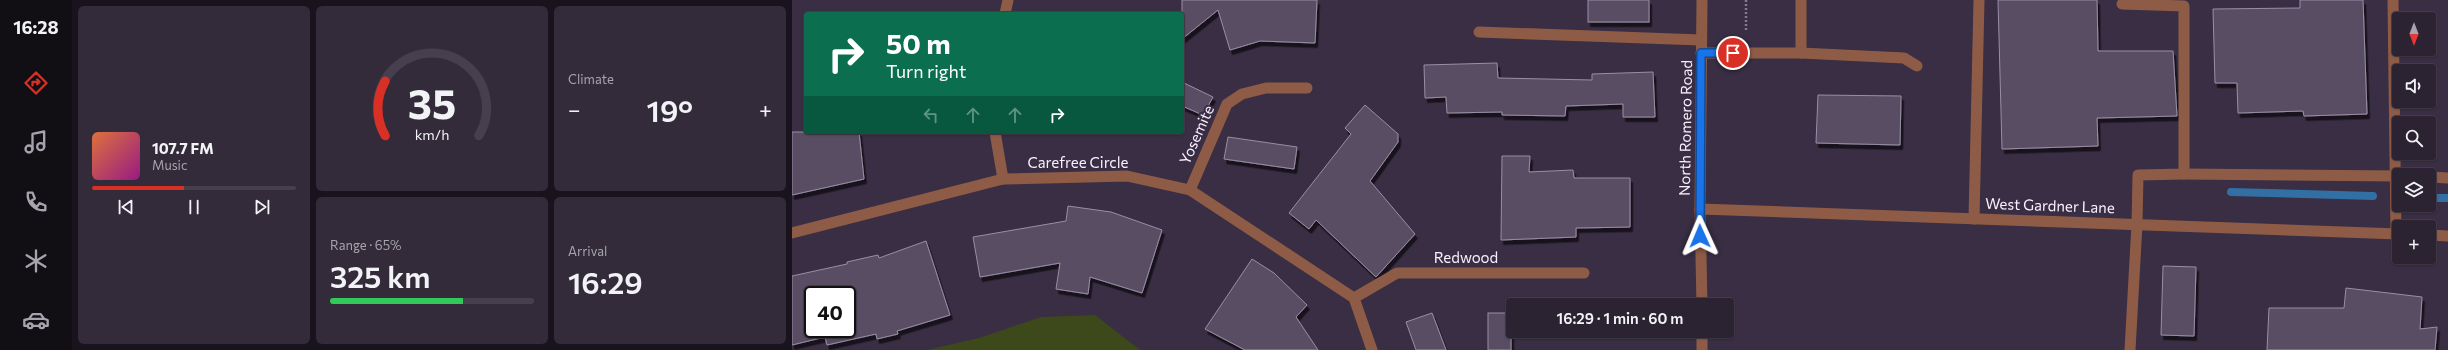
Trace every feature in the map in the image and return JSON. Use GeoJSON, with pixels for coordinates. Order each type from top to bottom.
{"type":"FeatureCollection","features":[{"type":"Feature","properties":{"kind":"street"},"geometry":{"type":"LineString","coordinates":[[1005,12],[1008,0]]}},
{"type":"Feature","properties":{"kind":"street","name":"North Romero Road"},"geometry":{"type":"LineString","coordinates":[[1702,0],[1700,209],[1702,298]]}},
{"type":"Feature","properties":{"kind":"street"},"geometry":{"type":"LineString","coordinates":[[1801,0],[1801,54]]}},
{"type":"Feature","properties":{"kind":"street"},"geometry":{"type":"LineString","coordinates":[[1974,218],[1979,0]]}},
{"type":"Feature","properties":{"kind":"street"},"geometry":{"type":"LineString","coordinates":[[2393,0],[2397,168]]}},
{"type":"Feature","properties":{"kind":"street"},"geometry":{"type":"LineString","coordinates":[[2122,4],[2184,6],[2184,174]]}},
{"type":"Feature","properties":{"kind":"street"},"geometry":{"type":"LineString","coordinates":[[1479,32],[1701,40]]}},
{"type":"Feature","properties":{"kind":"street"},"geometry":{"type":"LineString","coordinates":[[1701,53],[1801,54],[1904,58],[1917,66]]}},
{"type":"Feature","properties":{"kind":"street","name":"Yosemite"},"geometry":{"type":"LineString","coordinates":[[1190,190],[1227,104],[1242,94],[1266,88],[1307,88]]}},
{"type":"Feature","properties":{"kind":"street"},"geometry":{"type":"LineString","coordinates":[[995,134],[1003,179]]}},
{"type":"Feature","properties":{"kind":"street"},"geometry":{"type":"LineString","coordinates":[[2130,350],[2137,224],[2138,175],[2392,176]]}},
{"type":"Feature","properties":{"kind":"street","name":"Carefree Circle"},"geometry":{"type":"LineString","coordinates":[[792,233],[1003,179],[1127,176],[1190,190],[1354,298]]}},
{"type":"Feature","properties":{"kind":"street"},"geometry":{"type":"LineString","coordinates":[[2436,177],[2448,178]]}},
{"type":"Feature","properties":{"kind":"street","name":"West Gardner Lane"},"geometry":{"type":"LineString","coordinates":[[1700,209],[2392,234]]}},
{"type":"Feature","properties":{"kind":"street"},"geometry":{"type":"LineString","coordinates":[[2436,235],[2448,236]]}},
{"type":"Feature","properties":{"kind":"street","name":"Redwood"},"geometry":{"type":"LineString","coordinates":[[1354,298],[1397,273],[1584,273]]}},
{"type":"Feature","properties":{"kind":"street"},"geometry":{"type":"LineString","coordinates":[[1354,298],[1372,350]]}},
{"type":"Feature","properties":{"kind":"street"},"geometry":{"type":"LineString","coordinates":[[1702,338],[1702,350]]}},
{"type":"Feature","properties":{"kind":"path"},"geometry":{"type":"LineString","coordinates":[[1746,0],[1746,32]]}},
{"type":"Feature","properties":{"kind":"green space"},"geometry":{"type":"Polygon","coordinates":[[[1095,315],[1140,350],[927,350],[979,338],[1041,317],[1095,315]]]}},
{"type":"Feature","properties":{"kind":"building"},"geometry":{"type":"Polygon","coordinates":[[[1182,0],[1317,0],[1315,43],[1260,41],[1230,50],[1218,10],[1184,37],[1184,12],[1182,12],[1182,0]]]}},
{"type":"Feature","properties":{"kind":"building"},"geometry":{"type":"Polygon","coordinates":[[[1588,0],[1649,0],[1649,22],[1588,22],[1588,0]]]}},
{"type":"Feature","properties":{"kind":"building"},"geometry":{"type":"Polygon","coordinates":[[[1998,0],[2097,0],[2098,51],[2173,51],[2177,116],[2097,118],[2098,146],[2002,149],[1998,0]]]}},
{"type":"Feature","properties":{"kind":"building"},"geometry":{"type":"Polygon","coordinates":[[[2300,0],[2363,0],[2367,114],[2304,116],[2303,111],[2238,113],[2237,83],[2215,83],[2213,9],[2300,8],[2300,0]]]}},
{"type":"Feature","properties":{"kind":"building"},"geometry":{"type":"Polygon","coordinates":[[[1497,63],[1498,78],[1592,80],[1592,74],[1653,72],[1655,117],[1623,117],[1623,104],[1566,106],[1565,116],[1502,115],[1502,112],[1447,113],[1446,97],[1425,98],[1424,65],[1497,63]]]}},
{"type":"Feature","properties":{"kind":"building"},"geometry":{"type":"Polygon","coordinates":[[[1184,83],[1213,97],[1203,115],[1184,107],[1184,83]]]}},
{"type":"Feature","properties":{"kind":"building"},"geometry":{"type":"Polygon","coordinates":[[[1818,95],[1901,96],[1900,145],[1816,143],[1818,95]]]}},
{"type":"Feature","properties":{"kind":"building"},"geometry":{"type":"Polygon","coordinates":[[[1365,105],[1398,134],[1398,142],[1370,181],[1415,234],[1376,277],[1316,220],[1309,229],[1289,213],[1351,134],[1345,128],[1365,105]]]}},
{"type":"Feature","properties":{"kind":"building"},"geometry":{"type":"Polygon","coordinates":[[[792,132],[804,132],[804,134],[859,134],[864,179],[792,195],[792,132]]]}},
{"type":"Feature","properties":{"kind":"building"},"geometry":{"type":"Polygon","coordinates":[[[1228,137],[1297,147],[1294,169],[1224,159],[1228,137]]]}},
{"type":"Feature","properties":{"kind":"building"},"geometry":{"type":"Polygon","coordinates":[[[1502,156],[1530,156],[1529,172],[1573,170],[1574,178],[1630,178],[1630,227],[1576,228],[1576,237],[1501,240],[1502,156]]]}},
{"type":"Feature","properties":{"kind":"building"},"geometry":{"type":"Polygon","coordinates":[[[1068,206],[1111,212],[1162,230],[1142,293],[1090,277],[1088,294],[1056,289],[1060,263],[980,277],[973,237],[1066,221],[1068,206]]]}},
{"type":"Feature","properties":{"kind":"building"},"geometry":{"type":"Polygon","coordinates":[[[926,241],[950,315],[897,331],[898,334],[877,339],[876,334],[827,345],[825,338],[856,338],[856,286],[804,286],[804,338],[821,338],[792,345],[792,276],[847,264],[847,262],[878,255],[879,258],[926,241]]]}},
{"type":"Feature","properties":{"kind":"building"},"geometry":{"type":"Polygon","coordinates":[[[1252,259],[1274,273],[1307,305],[1296,317],[1318,350],[1245,350],[1205,329],[1252,259]]]}},
{"type":"Feature","properties":{"kind":"building"},"geometry":{"type":"Polygon","coordinates":[[[2163,266],[2196,267],[2194,336],[2161,335],[2163,266]]]}},
{"type":"Feature","properties":{"kind":"building"},"geometry":{"type":"Polygon","coordinates":[[[2346,288],[2422,297],[2420,329],[2437,327],[2435,350],[2267,350],[2269,308],[2344,308],[2346,288]]]}},
{"type":"Feature","properties":{"kind":"building"},"geometry":{"type":"Polygon","coordinates":[[[1432,313],[1446,350],[1416,350],[1406,322],[1432,313]]]}},
{"type":"Feature","properties":{"kind":"building"},"geometry":{"type":"Polygon","coordinates":[[[1488,313],[1506,313],[1506,338],[1511,338],[1511,350],[1488,350],[1488,313]]]}},
{"type":"Feature","properties":{"kind":"waterway"},"geometry":{"type":"LineString","coordinates":[[2231,192],[2373,196]]}},
{"type":"Feature","properties":{"kind":"waterway"},"geometry":{"type":"LineString","coordinates":[[2436,198],[2448,198]]}},
{"type":"Feature","properties":{"kind":"route"},"geometry":{"type":"LineString","coordinates":[[1700,236],[1701,53],[1733,53]]}}]}
